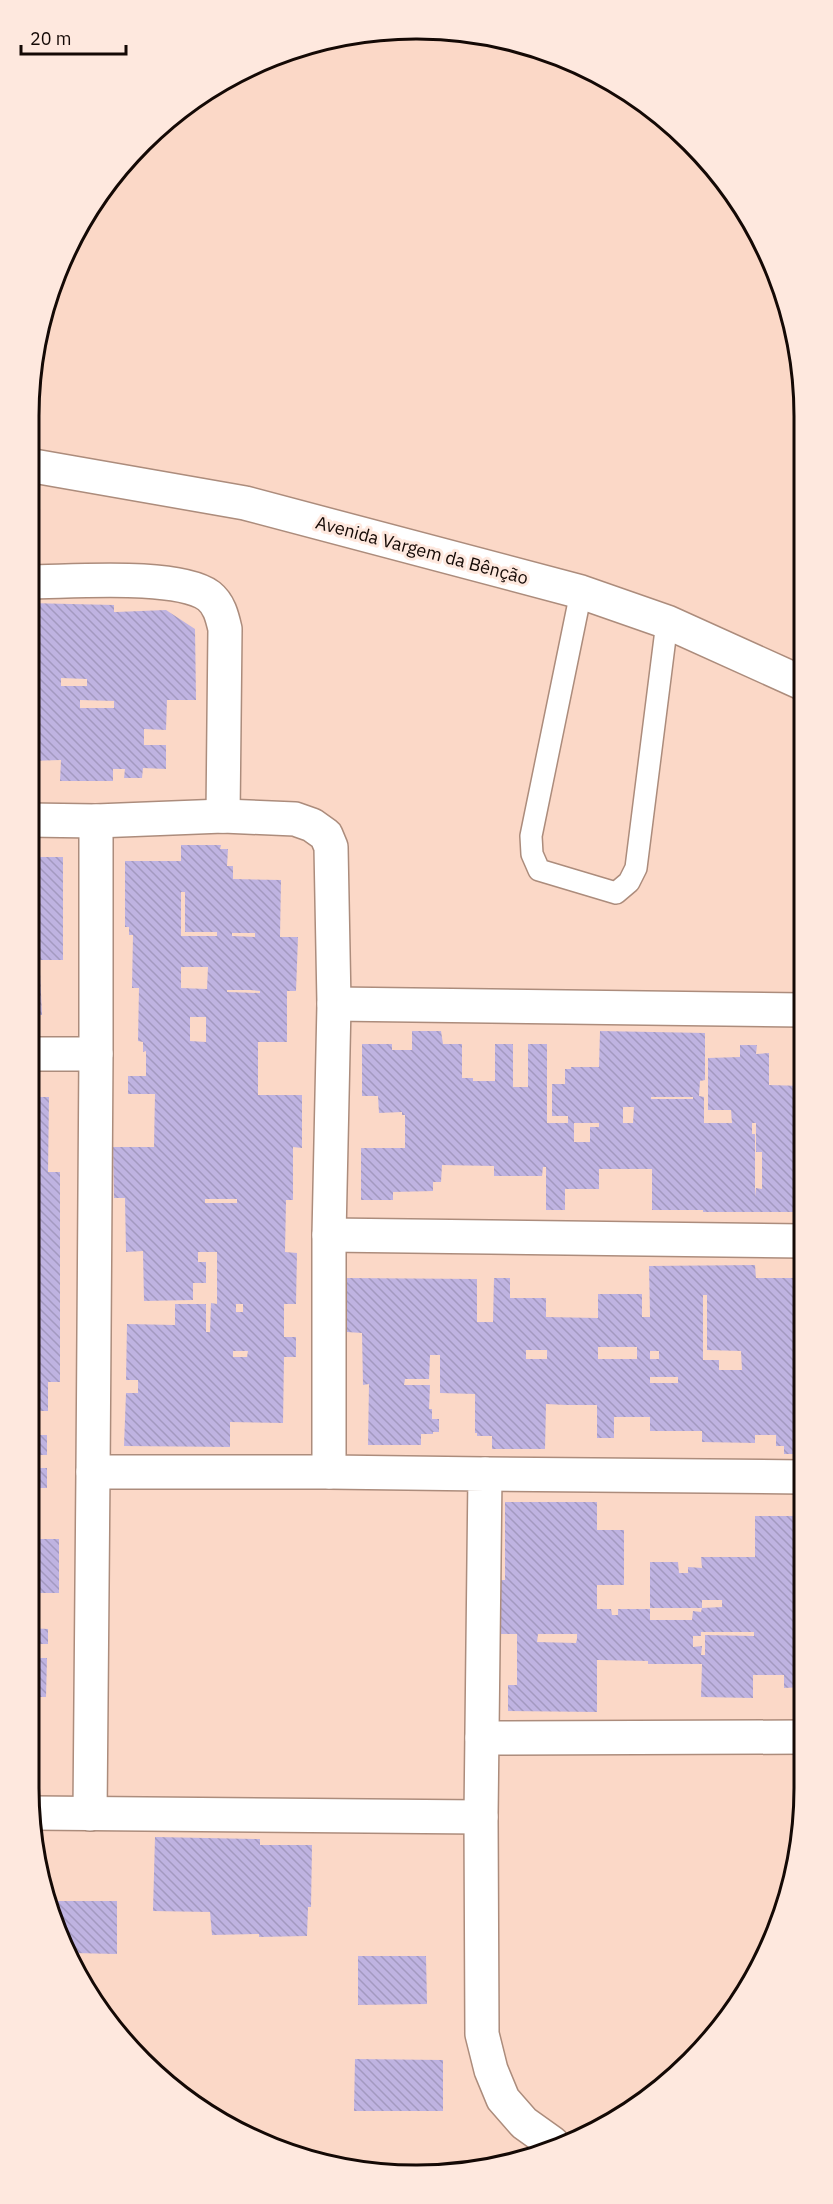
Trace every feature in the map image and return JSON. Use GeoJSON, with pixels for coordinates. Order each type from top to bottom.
{"type":"FeatureCollection","features":[{"type":"Feature","properties":{"kind":"street","name":"Avenida Vargem da Bênção"},"geometry":{"type":"LineString","coordinates":[[39,467],[245,504],[581,592],[667,622],[794,679]]}},
{"type":"Feature","properties":{"kind":"street"},"geometry":{"type":"LineString","coordinates":[[39,582],[170,582],[194,588],[210,597],[221,612],[225,629],[223,816]]}},
{"type":"Feature","properties":{"kind":"street"},"geometry":{"type":"LineString","coordinates":[[39,820],[96,821],[223,816],[295,819],[312,825],[326,835],[331,847],[333,863],[334,1004],[329,1235],[329,1472]]}},
{"type":"Feature","properties":{"kind":"street"},"geometry":{"type":"LineString","coordinates":[[90,1814],[96,821]]}},
{"type":"Feature","properties":{"kind":"street"},"geometry":{"type":"LineString","coordinates":[[334,1004],[794,1010]]}},
{"type":"Feature","properties":{"kind":"street"},"geometry":{"type":"LineString","coordinates":[[39,1054],[96,1054]]}},
{"type":"Feature","properties":{"kind":"street"},"geometry":{"type":"LineString","coordinates":[[329,1235],[794,1241]]}},
{"type":"Feature","properties":{"kind":"street"},"geometry":{"type":"LineString","coordinates":[[93,1472],[794,1477]]}},
{"type":"Feature","properties":{"kind":"street"},"geometry":{"type":"LineString","coordinates":[[484,1474],[482,2034],[491,2070],[503,2099],[524,2122],[549,2141]]}},
{"type":"Feature","properties":{"kind":"street"},"geometry":{"type":"LineString","coordinates":[[482,1738],[794,1737]]}},
{"type":"Feature","properties":{"kind":"street"},"geometry":{"type":"LineString","coordinates":[[40,1813],[481,1816]]}},
{"type":"Feature","properties":{"kind":"lane"},"geometry":{"type":"LineString","coordinates":[[581,592],[531,836],[532,854],[539,870],[616,893],[629,882],[636,868],[667,622]]}},
{"type":"Feature","properties":{"kind":"building"},"geometry":{"type":"Polygon","coordinates":[[[39,603],[114,605],[114,612],[166,610],[195,629],[196,700],[167,700],[166,730],[144,729],[144,745],[166,745],[166,769],[143,768],[142,778],[124,778],[125,769],[113,769],[113,781],[60,781],[61,760],[39,761],[39,603]],[[61,678],[61,686],[87,686],[87,679],[61,678]],[[80,700],[80,708],[114,708],[114,701],[80,700]]]}},
{"type":"Feature","properties":{"kind":"building"},"geometry":{"type":"Polygon","coordinates":[[[181,845],[221,845],[220,849],[228,849],[227,866],[233,866],[233,879],[281,880],[280,937],[298,937],[296,991],[287,991],[287,1042],[258,1042],[258,1095],[302,1095],[302,1148],[293,1147],[293,1200],[286,1200],[285,1252],[297,1253],[296,1304],[284,1304],[284,1337],[296,1337],[296,1357],[284,1357],[283,1423],[230,1422],[230,1447],[124,1446],[126,1393],[138,1393],[138,1380],[126,1380],[127,1324],[175,1325],[175,1304],[206,1304],[206,1332],[210,1332],[211,1303],[217,1304],[217,1252],[198,1252],[198,1262],[206,1262],[206,1283],[193,1283],[193,1300],[144,1301],[143,1251],[126,1252],[125,1198],[114,1198],[113,1147],[154,1147],[155,1094],[128,1094],[128,1076],[146,1076],[146,1051],[143,1052],[143,1042],[138,1041],[139,988],[132,988],[133,935],[129,935],[129,927],[125,927],[125,861],[181,861],[181,845]],[[181,892],[181,936],[217,936],[217,932],[185,932],[185,892],[181,892]],[[232,933],[232,936],[255,937],[255,933],[232,933]],[[181,967],[181,988],[207,989],[208,967],[181,967]],[[227,990],[227,992],[260,993],[260,991],[250,990],[227,990]],[[190,1017],[190,1041],[206,1042],[206,1017],[190,1017]],[[205,1199],[205,1203],[237,1203],[237,1199],[205,1199]],[[236,1304],[236,1312],[243,1312],[243,1304],[236,1304]],[[233,1351],[233,1357],[247,1357],[248,1351],[233,1351]]]}},
{"type":"Feature","properties":{"kind":"building"},"geometry":{"type":"Polygon","coordinates":[[[39,857],[63,857],[63,960],[39,960],[39,857]]]}},
{"type":"Feature","properties":{"kind":"building"},"geometry":{"type":"Polygon","coordinates":[[[39,972],[40,972],[42,1015],[39,1015],[39,972]]]}},
{"type":"Feature","properties":{"kind":"building"},"geometry":{"type":"Polygon","coordinates":[[[412,1031],[441,1031],[443,1044],[462,1044],[462,1078],[473,1078],[473,1081],[495,1081],[495,1044],[513,1044],[513,1087],[528,1087],[528,1044],[547,1044],[547,1123],[568,1123],[568,1116],[552,1116],[552,1084],[565,1084],[565,1069],[599,1067],[600,1031],[705,1033],[705,1080],[700,1081],[699,1096],[704,1097],[704,1123],[732,1123],[731,1110],[708,1110],[708,1058],[740,1057],[740,1045],[757,1045],[756,1054],[769,1053],[769,1085],[794,1086],[794,1212],[652,1210],[652,1169],[599,1169],[599,1189],[565,1189],[565,1210],[546,1210],[546,1167],[543,1167],[542,1176],[494,1176],[494,1166],[442,1165],[441,1182],[433,1182],[433,1191],[393,1192],[393,1200],[361,1200],[361,1148],[405,1148],[405,1115],[402,1115],[402,1112],[379,1113],[378,1096],[362,1096],[362,1044],[392,1044],[392,1050],[412,1050],[412,1031]],[[651,1097],[651,1099],[693,1099],[693,1097],[651,1097]],[[623,1107],[623,1123],[633,1123],[634,1107],[623,1107]],[[574,1123],[574,1142],[590,1142],[590,1127],[599,1127],[599,1123],[574,1123]],[[752,1123],[752,1134],[755,1134],[755,1197],[756,1188],[762,1189],[762,1152],[756,1152],[756,1123],[752,1123]]]}},
{"type":"Feature","properties":{"kind":"building"},"geometry":{"type":"Polygon","coordinates":[[[39,1097],[49,1097],[48,1172],[60,1172],[60,1382],[48,1382],[48,1411],[39,1411],[39,1097]]]}},
{"type":"Feature","properties":{"kind":"building"},"geometry":{"type":"Polygon","coordinates":[[[755,1265],[756,1278],[794,1278],[794,1454],[784,1454],[784,1446],[776,1446],[776,1435],[755,1435],[755,1443],[702,1442],[702,1431],[650,1431],[650,1417],[614,1417],[614,1438],[597,1438],[597,1405],[546,1404],[545,1449],[492,1449],[492,1436],[477,1436],[475,1433],[475,1394],[440,1393],[440,1355],[430,1355],[429,1379],[405,1379],[404,1385],[430,1385],[429,1409],[432,1409],[432,1419],[439,1419],[439,1432],[421,1434],[421,1445],[368,1445],[369,1384],[363,1385],[362,1333],[347,1332],[346,1278],[477,1279],[477,1322],[493,1322],[494,1278],[510,1278],[510,1298],[546,1298],[546,1317],[598,1318],[598,1294],[642,1294],[642,1317],[650,1317],[649,1266],[755,1265]],[[703,1295],[703,1360],[719,1360],[719,1370],[742,1370],[741,1351],[707,1350],[707,1295],[703,1295]],[[598,1347],[598,1359],[637,1359],[637,1347],[598,1347]],[[526,1350],[526,1359],[547,1359],[547,1350],[526,1350]],[[650,1351],[650,1359],[659,1359],[659,1351],[650,1351]],[[650,1377],[650,1383],[678,1383],[678,1377],[650,1377]]]}},
{"type":"Feature","properties":{"kind":"building"},"geometry":{"type":"Polygon","coordinates":[[[39,1435],[47,1435],[47,1455],[39,1455],[39,1435]]]}},
{"type":"Feature","properties":{"kind":"building"},"geometry":{"type":"Polygon","coordinates":[[[39,1468],[47,1468],[47,1488],[39,1488],[39,1468]]]}},
{"type":"Feature","properties":{"kind":"building"},"geometry":{"type":"Polygon","coordinates":[[[505,1502],[597,1502],[597,1530],[624,1530],[624,1585],[597,1585],[597,1609],[611,1609],[612,1615],[618,1615],[618,1609],[650,1609],[650,1620],[692,1620],[693,1611],[701,1612],[702,1608],[650,1608],[650,1562],[678,1562],[679,1573],[688,1573],[688,1567],[702,1568],[701,1557],[755,1557],[755,1516],[794,1516],[794,1688],[784,1688],[784,1675],[753,1675],[753,1698],[701,1697],[702,1664],[648,1664],[648,1661],[597,1660],[597,1712],[508,1711],[508,1685],[517,1685],[517,1634],[501,1634],[501,1580],[505,1580],[505,1502]],[[702,1600],[702,1608],[722,1607],[722,1600],[702,1600]],[[701,1632],[701,1636],[693,1636],[693,1647],[702,1646],[701,1655],[705,1655],[705,1635],[754,1636],[754,1632],[701,1632]],[[538,1634],[537,1642],[576,1643],[577,1639],[577,1634],[538,1634]]]}},
{"type":"Feature","properties":{"kind":"building"},"geometry":{"type":"Polygon","coordinates":[[[39,1539],[59,1539],[59,1593],[39,1593],[39,1539]]]}},
{"type":"Feature","properties":{"kind":"building"},"geometry":{"type":"Polygon","coordinates":[[[39,1629],[48,1629],[48,1644],[39,1644],[39,1629]]]}},
{"type":"Feature","properties":{"kind":"building"},"geometry":{"type":"Polygon","coordinates":[[[39,1658],[47,1658],[46,1697],[39,1697],[39,1658]]]}},
{"type":"Feature","properties":{"kind":"building"},"geometry":{"type":"Polygon","coordinates":[[[155,1837],[260,1839],[260,1845],[312,1845],[311,1907],[308,1907],[307,1936],[212,1935],[210,1912],[153,1911],[155,1837]]]}},
{"type":"Feature","properties":{"kind":"building"},"geometry":{"type":"Polygon","coordinates":[[[57,1901],[117,1901],[117,1954],[78,1953],[57,1901]]]}},
{"type":"Feature","properties":{"kind":"building"},"geometry":{"type":"Polygon","coordinates":[[[358,1956],[426,1956],[427,2004],[358,2005],[358,1956]]]}},
{"type":"Feature","properties":{"kind":"building"},"geometry":{"type":"Polygon","coordinates":[[[355,2059],[443,2060],[443,2111],[354,2111],[355,2059]]]}}]}
